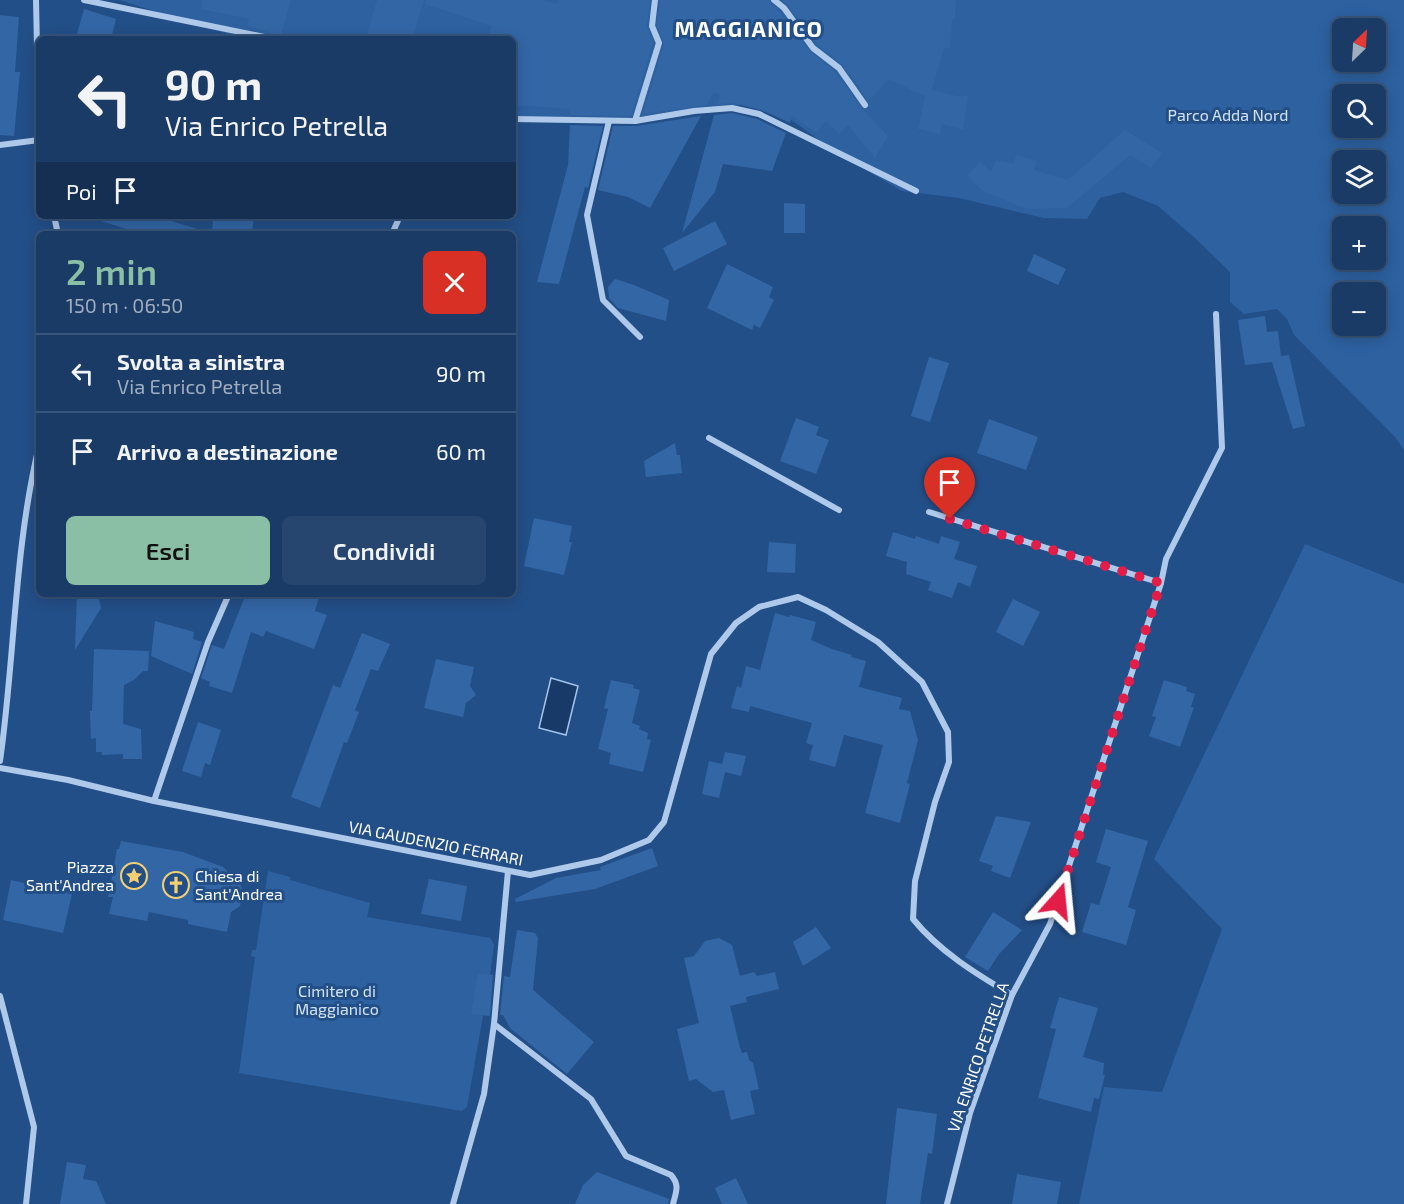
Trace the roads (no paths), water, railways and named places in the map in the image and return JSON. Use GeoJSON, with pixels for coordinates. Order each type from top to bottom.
{"type":"FeatureCollection","features":[{"type":"Feature","properties":{"kind":"street"},"geometry":{"type":"LineString","coordinates":[[36,0],[37,36]]}},
{"type":"Feature","properties":{"kind":"street"},"geometry":{"type":"LineString","coordinates":[[84,0],[259,36]]}},
{"type":"Feature","properties":{"kind":"street"},"geometry":{"type":"LineString","coordinates":[[635,121],[659,43],[652,26],[655,0]]}},
{"type":"Feature","properties":{"kind":"street"},"geometry":{"type":"LineString","coordinates":[[774,0],[784,8],[813,48],[839,68],[865,105]]}},
{"type":"Feature","properties":{"kind":"street"},"geometry":{"type":"LineString","coordinates":[[516,119],[635,121],[694,111],[732,108],[759,114],[916,191]]}},
{"type":"Feature","properties":{"kind":"street"},"geometry":{"type":"LineString","coordinates":[[609,121],[587,215],[603,300],[640,337]]}},
{"type":"Feature","properties":{"kind":"street"},"geometry":{"type":"LineString","coordinates":[[0,145],[36,141]]}},
{"type":"Feature","properties":{"kind":"street","name":"VIA ENRICO PETRELLA"},"geometry":{"type":"LineString","coordinates":[[947,1204],[970,1113],[1012,995],[1050,924],[1161,583],[1166,558],[1222,448],[1216,314]]}},
{"type":"Feature","properties":{"kind":"street"},"geometry":{"type":"LineString","coordinates":[[709,438],[839,510]]}},
{"type":"Feature","properties":{"kind":"street"},"geometry":{"type":"LineString","coordinates":[[0,761],[7,714],[24,535],[36,464]]}},
{"type":"Feature","properties":{"kind":"street"},"geometry":{"type":"LineString","coordinates":[[929,512],[1161,583]]}},
{"type":"Feature","properties":{"kind":"street"},"geometry":{"type":"LineString","coordinates":[[154,801],[208,642],[228,597]]}},
{"type":"Feature","properties":{"kind":"street","name":"VIA GAUDENZIO FERRARI"},"geometry":{"type":"LineString","coordinates":[[0,768],[68,780],[154,801],[530,875],[601,860],[649,840],[664,822],[711,654],[736,623],[743,618],[759,608],[798,597],[826,610],[878,642],[922,682],[948,732],[949,762],[935,802],[915,881],[913,919],[926,935],[969,969],[1012,995]]}},
{"type":"Feature","properties":{"kind":"street"},"geometry":{"type":"LineString","coordinates":[[453,1204],[484,1094],[494,1024],[508,871]]}},
{"type":"Feature","properties":{"kind":"street"},"geometry":{"type":"LineString","coordinates":[[0,996],[34,1127],[26,1204]]}},
{"type":"Feature","properties":{"kind":"street"},"geometry":{"type":"LineString","coordinates":[[494,1024],[591,1099],[626,1156],[671,1175],[678,1188],[672,1204]]}},
{"type":"Feature","properties":{"kind":"place","name":"Piazza Sant'Andrea"},"geometry":{"type":"Point","coordinates":[134,876]}},
{"type":"Feature","properties":{"kind":"place","name":"Chiesa di Sant'Andrea"},"geometry":{"type":"Point","coordinates":[176,885]}},
{"type":"Feature","properties":{"kind":"district","name":"MAGGIANICO"},"geometry":{"type":"Point","coordinates":[749,29]}},
{"type":"Feature","properties":{"kind":"park label","name":"Parco Adda Nord"},"geometry":{"type":"Point","coordinates":[1228,115]}},
{"type":"Feature","properties":{"kind":"park label","name":"Cimitero di Maggianico"},"geometry":{"type":"Point","coordinates":[337,1000]}}]}
